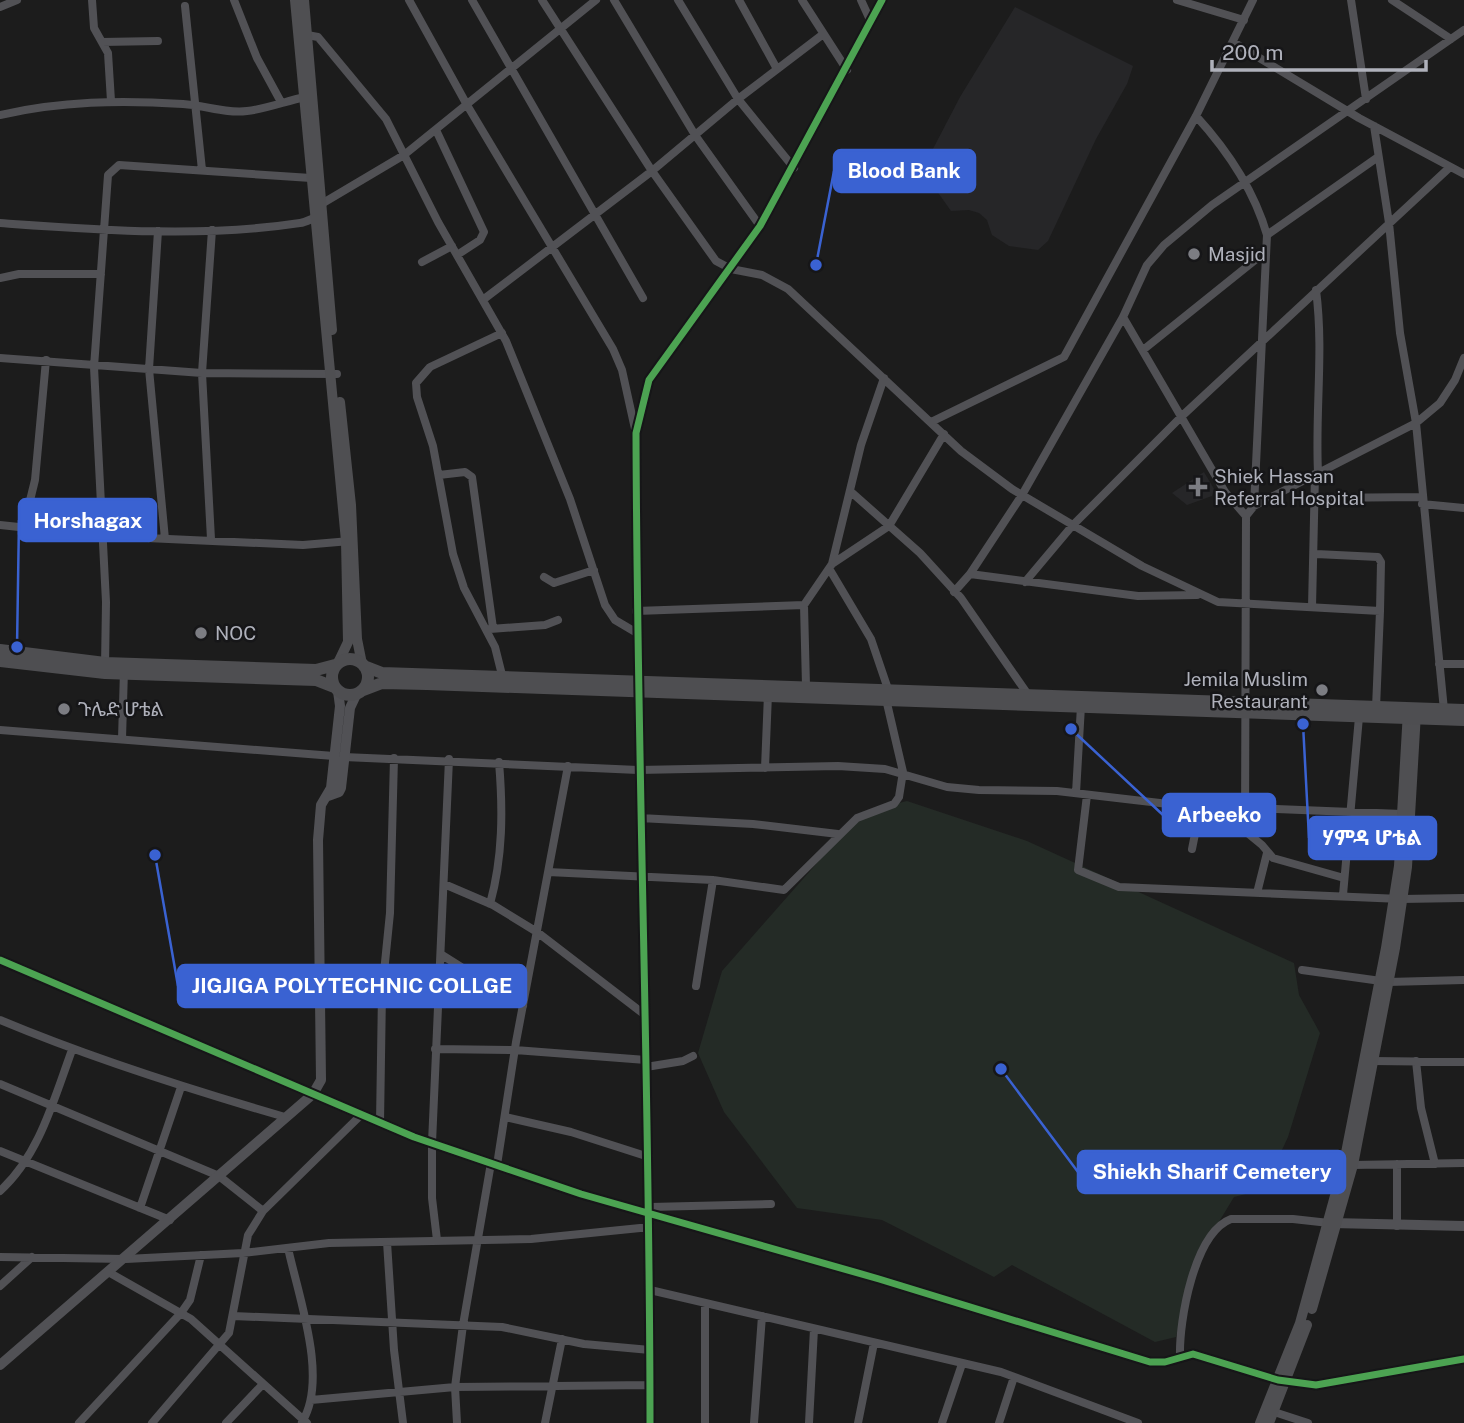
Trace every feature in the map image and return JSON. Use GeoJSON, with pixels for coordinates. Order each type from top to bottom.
{"type":"FeatureCollection","features":[{"type":"Feature","properties":{"kind":"highway"},"geometry":{"type":"LineString","coordinates":[[0,650],[105,668]]}},
{"type":"Feature","properties":{"kind":"highway"},"geometry":{"type":"LineString","coordinates":[[124,669],[316,670],[351,659],[382,673],[502,675],[768,694],[887,694],[1246,706],[1359,717],[1464,710]]}},
{"type":"Feature","properties":{"kind":"highway"},"geometry":{"type":"LineString","coordinates":[[0,661],[316,680],[349,695],[382,683],[806,686],[887,694]]}},
{"type":"Feature","properties":{"kind":"highway"},"geometry":{"type":"LineString","coordinates":[[336,689],[331,676],[337,664]]}},
{"type":"Feature","properties":{"kind":"highway"},"geometry":{"type":"LineString","coordinates":[[359,692],[368,681],[363,665]]}},
{"type":"Feature","properties":{"kind":"highway"},"geometry":{"type":"LineString","coordinates":[[1030,699],[1081,706],[1376,708],[1464,720]]}},
{"type":"Feature","properties":{"kind":"main road"},"geometry":{"type":"LineString","coordinates":[[295,0],[310,178],[317,212]]}},
{"type":"Feature","properties":{"kind":"main road"},"geometry":{"type":"LineString","coordinates":[[304,0],[317,212],[350,541],[357,639],[363,665]]}},
{"type":"Feature","properties":{"kind":"main road"},"geometry":{"type":"LineString","coordinates":[[337,664],[348,642],[350,541]]}},
{"type":"Feature","properties":{"kind":"main road"},"geometry":{"type":"LineString","coordinates":[[1397,899],[1412,714]]}},
{"type":"Feature","properties":{"kind":"main road"},"geometry":{"type":"LineString","coordinates":[[1260,1423],[1269,1415],[1283,1380],[1353,1165],[1410,834],[1412,714]]}},
{"type":"Feature","properties":{"kind":"main road"},"geometry":{"type":"LineString","coordinates":[[1333,1224],[1384,981]]}},
{"type":"Feature","properties":{"kind":"street"},"geometry":{"type":"LineString","coordinates":[[0,7],[17,0]]}},
{"type":"Feature","properties":{"kind":"street"},"geometry":{"type":"LineString","coordinates":[[92,0],[94,28],[108,53],[111,101]]}},
{"type":"Feature","properties":{"kind":"street"},"geometry":{"type":"LineString","coordinates":[[234,0],[257,58],[281,102]]}},
{"type":"Feature","properties":{"kind":"street"},"geometry":{"type":"LineString","coordinates":[[409,0],[467,105],[613,349],[622,370],[636,433],[638,770],[650,1210],[650,1423]]}},
{"type":"Feature","properties":{"kind":"street"},"geometry":{"type":"LineString","coordinates":[[472,0],[643,298]]}},
{"type":"Feature","properties":{"kind":"street"},"geometry":{"type":"LineString","coordinates":[[542,0],[652,172],[716,261],[731,269],[762,275],[788,289],[944,434],[1022,495],[1072,526],[1200,595],[1218,602],[1380,611]]}},
{"type":"Feature","properties":{"kind":"street"},"geometry":{"type":"LineString","coordinates":[[0,223],[104,231],[212,230],[304,223],[404,155],[513,70],[596,0]]}},
{"type":"Feature","properties":{"kind":"street"},"geometry":{"type":"LineString","coordinates":[[614,0],[695,135],[760,226]]}},
{"type":"Feature","properties":{"kind":"street"},"geometry":{"type":"LineString","coordinates":[[678,0],[738,99],[793,168]]}},
{"type":"Feature","properties":{"kind":"street"},"geometry":{"type":"LineString","coordinates":[[739,0],[777,69]]}},
{"type":"Feature","properties":{"kind":"street"},"geometry":{"type":"LineString","coordinates":[[802,0],[846,69]]}},
{"type":"Feature","properties":{"kind":"street"},"geometry":{"type":"LineString","coordinates":[[861,0],[871,22]]}},
{"type":"Feature","properties":{"kind":"street"},"geometry":{"type":"LineString","coordinates":[[636,433],[649,380],[760,226],[882,0]]}},
{"type":"Feature","properties":{"kind":"street"},"geometry":{"type":"LineString","coordinates":[[1177,0],[1244,20]]}},
{"type":"Feature","properties":{"kind":"street"},"geometry":{"type":"LineString","coordinates":[[931,422],[1064,357],[1196,116],[1253,0]]}},
{"type":"Feature","properties":{"kind":"street"},"geometry":{"type":"LineString","coordinates":[[1350,0],[1366,99]]}},
{"type":"Feature","properties":{"kind":"street"},"geometry":{"type":"LineString","coordinates":[[1392,0],[1451,39]]}},
{"type":"Feature","properties":{"kind":"street"},"geometry":{"type":"LineString","coordinates":[[184,6],[202,170]]}},
{"type":"Feature","properties":{"kind":"street"},"geometry":{"type":"LineString","coordinates":[[954,592],[970,574],[1022,495],[1123,317],[1147,265],[1164,244],[1244,183],[1464,30]]}},
{"type":"Feature","properties":{"kind":"street"},"geometry":{"type":"LineString","coordinates":[[307,35],[318,37],[351,72],[386,119],[452,246],[502,334],[570,499],[605,605],[615,620],[636,633]]}},
{"type":"Feature","properties":{"kind":"street"},"geometry":{"type":"LineString","coordinates":[[484,299],[652,172],[738,99],[822,35]]}},
{"type":"Feature","properties":{"kind":"street"},"geometry":{"type":"LineString","coordinates":[[102,42],[158,41]]}},
{"type":"Feature","properties":{"kind":"street"},"geometry":{"type":"LineString","coordinates":[[1233,42],[1374,126],[1464,174]]}},
{"type":"Feature","properties":{"kind":"street"},"geometry":{"type":"LineString","coordinates":[[0,115],[46,104],[111,101],[194,104],[247,111],[305,97]]}},
{"type":"Feature","properties":{"kind":"street"},"geometry":{"type":"LineString","coordinates":[[1196,116],[1224,147],[1261,214],[1267,235],[1264,253],[1254,506]]}},
{"type":"Feature","properties":{"kind":"street"},"geometry":{"type":"LineString","coordinates":[[1374,126],[1389,223],[1400,332],[1416,423],[1444,710]]}},
{"type":"Feature","properties":{"kind":"street"},"geometry":{"type":"LineString","coordinates":[[436,130],[484,232],[481,240],[457,255]]}},
{"type":"Feature","properties":{"kind":"street"},"geometry":{"type":"LineString","coordinates":[[1267,235],[1378,157]]}},
{"type":"Feature","properties":{"kind":"street"},"geometry":{"type":"LineString","coordinates":[[105,668],[103,536],[94,367],[108,175],[119,165],[310,178]]}},
{"type":"Feature","properties":{"kind":"street"},"geometry":{"type":"LineString","coordinates":[[1025,582],[1072,526],[1182,416],[1449,168]]}},
{"type":"Feature","properties":{"kind":"street"},"geometry":{"type":"LineString","coordinates":[[158,230],[149,369],[165,538]]}},
{"type":"Feature","properties":{"kind":"street"},"geometry":{"type":"LineString","coordinates":[[211,539],[202,373],[212,230]]}},
{"type":"Feature","properties":{"kind":"street"},"geometry":{"type":"LineString","coordinates":[[422,261],[452,246]]}},
{"type":"Feature","properties":{"kind":"street"},"geometry":{"type":"LineString","coordinates":[[1143,350],[1264,253]]}},
{"type":"Feature","properties":{"kind":"street"},"geometry":{"type":"LineString","coordinates":[[0,278],[19,274],[101,274]]}},
{"type":"Feature","properties":{"kind":"street"},"geometry":{"type":"LineString","coordinates":[[1312,607],[1316,554],[1317,407],[1322,331],[1316,290]]}},
{"type":"Feature","properties":{"kind":"street"},"geometry":{"type":"LineString","coordinates":[[1123,317],[1225,492],[1246,516]]}},
{"type":"Feature","properties":{"kind":"street"},"geometry":{"type":"LineString","coordinates":[[491,629],[464,588],[444,518],[439,475],[417,397],[416,383],[430,367],[502,334]]}},
{"type":"Feature","properties":{"kind":"street"},"geometry":{"type":"LineString","coordinates":[[0,358],[202,373],[333,374]]}},
{"type":"Feature","properties":{"kind":"street"},"geometry":{"type":"LineString","coordinates":[[1245,831],[1246,516],[1254,506],[1416,423],[1440,403],[1455,380],[1464,358]]}},
{"type":"Feature","properties":{"kind":"street"},"geometry":{"type":"LineString","coordinates":[[23,529],[35,480],[46,360]]}},
{"type":"Feature","properties":{"kind":"street"},"geometry":{"type":"LineString","coordinates":[[548,872],[713,880],[784,890],[857,818],[894,804],[899,797],[902,772],[887,694],[871,639],[831,567],[850,491],[884,378]]}},
{"type":"Feature","properties":{"kind":"street"},"geometry":{"type":"LineString","coordinates":[[806,686],[804,605],[831,567],[889,526],[944,434]]}},
{"type":"Feature","properties":{"kind":"street"},"geometry":{"type":"LineString","coordinates":[[439,475],[465,472],[472,477],[491,629],[502,675]]}},
{"type":"Feature","properties":{"kind":"street"},"geometry":{"type":"LineString","coordinates":[[850,491],[920,553],[954,592],[1030,699]]}},
{"type":"Feature","properties":{"kind":"street"},"geometry":{"type":"LineString","coordinates":[[1315,498],[1422,501],[1464,508]]}},
{"type":"Feature","properties":{"kind":"street"},"geometry":{"type":"LineString","coordinates":[[0,526],[103,536],[303,545],[350,541]]}},
{"type":"Feature","properties":{"kind":"street"},"geometry":{"type":"LineString","coordinates":[[1316,554],[1378,556],[1381,562],[1376,708]]}},
{"type":"Feature","properties":{"kind":"street"},"geometry":{"type":"LineString","coordinates":[[544,577],[554,583],[594,570]]}},
{"type":"Feature","properties":{"kind":"street"},"geometry":{"type":"LineString","coordinates":[[970,574],[1138,596],[1200,595]]}},
{"type":"Feature","properties":{"kind":"street"},"geometry":{"type":"LineString","coordinates":[[636,611],[804,605]]}},
{"type":"Feature","properties":{"kind":"street"},"geometry":{"type":"LineString","coordinates":[[491,629],[545,625],[558,620]]}},
{"type":"Feature","properties":{"kind":"street"},"geometry":{"type":"LineString","coordinates":[[1439,664],[1464,664]]}},
{"type":"Feature","properties":{"kind":"street"},"geometry":{"type":"LineString","coordinates":[[122,739],[124,669]]}},
{"type":"Feature","properties":{"kind":"street"},"geometry":{"type":"LineString","coordinates":[[0,1365],[110,1273],[313,1094],[321,1080],[323,1044],[317,935],[318,840],[321,805],[328,796],[339,792],[341,706],[336,689]]}},
{"type":"Feature","properties":{"kind":"street"},"geometry":{"type":"LineString","coordinates":[[339,757],[350,708],[359,692]]}},
{"type":"Feature","properties":{"kind":"street"},"geometry":{"type":"LineString","coordinates":[[765,768],[768,694]]}},
{"type":"Feature","properties":{"kind":"street"},"geometry":{"type":"LineString","coordinates":[[1076,793],[1081,706]]}},
{"type":"Feature","properties":{"kind":"street"},"geometry":{"type":"LineString","coordinates":[[1343,895],[1348,811],[1359,717]]}},
{"type":"Feature","properties":{"kind":"street"},"geometry":{"type":"LineString","coordinates":[[0,730],[339,757],[449,759],[638,770],[838,766],[902,772],[947,787],[1076,793],[1177,805],[1402,814]]}},
{"type":"Feature","properties":{"kind":"street"},"geometry":{"type":"LineString","coordinates":[[380,1123],[382,992],[390,913],[394,758]]}},
{"type":"Feature","properties":{"kind":"street"},"geometry":{"type":"LineString","coordinates":[[437,1240],[432,1198],[432,1143],[449,759]]}},
{"type":"Feature","properties":{"kind":"street"},"geometry":{"type":"LineString","coordinates":[[490,904],[500,855],[502,802],[499,762]]}},
{"type":"Feature","properties":{"kind":"street"},"geometry":{"type":"LineString","coordinates":[[457,1423],[455,1387],[476,1239],[505,1117],[514,1050],[568,766]]}},
{"type":"Feature","properties":{"kind":"street"},"geometry":{"type":"LineString","coordinates":[[1087,795],[1079,871],[1119,887],[1397,899],[1464,898]]}},
{"type":"Feature","properties":{"kind":"street"},"geometry":{"type":"LineString","coordinates":[[1177,805],[1245,831],[1262,845],[1267,853],[1291,866],[1344,878]]}},
{"type":"Feature","properties":{"kind":"street"},"geometry":{"type":"LineString","coordinates":[[1192,849],[1199,814]]}},
{"type":"Feature","properties":{"kind":"street"},"geometry":{"type":"LineString","coordinates":[[640,818],[731,823],[838,834]]}},
{"type":"Feature","properties":{"kind":"street"},"geometry":{"type":"LineString","coordinates":[[1257,893],[1267,853]]}},
{"type":"Feature","properties":{"kind":"street"},"geometry":{"type":"LineString","coordinates":[[696,986],[713,880]]}},
{"type":"Feature","properties":{"kind":"street"},"geometry":{"type":"LineString","coordinates":[[444,884],[490,904],[537,932],[645,1015]]}},
{"type":"Feature","properties":{"kind":"street"},"geometry":{"type":"LineString","coordinates":[[442,955],[523,1006]]}},
{"type":"Feature","properties":{"kind":"street"},"geometry":{"type":"LineString","coordinates":[[0,960],[432,1143],[1150,1362],[1165,1362],[1193,1354],[1283,1380],[1316,1385],[1464,1359]]}},
{"type":"Feature","properties":{"kind":"street"},"geometry":{"type":"LineString","coordinates":[[1302,970],[1384,981],[1464,980]]}},
{"type":"Feature","properties":{"kind":"street"},"geometry":{"type":"LineString","coordinates":[[0,1020],[72,1050],[181,1087],[285,1117]]}},
{"type":"Feature","properties":{"kind":"street"},"geometry":{"type":"LineString","coordinates":[[435,1049],[514,1050],[646,1064],[683,1061],[693,1056]]}},
{"type":"Feature","properties":{"kind":"street"},"geometry":{"type":"LineString","coordinates":[[0,1191],[26,1163],[52,1106],[72,1050]]}},
{"type":"Feature","properties":{"kind":"street"},"geometry":{"type":"LineString","coordinates":[[1372,1061],[1464,1062]]}},
{"type":"Feature","properties":{"kind":"street"},"geometry":{"type":"LineString","coordinates":[[1416,1061],[1421,1108],[1435,1164]]}},
{"type":"Feature","properties":{"kind":"street"},"geometry":{"type":"LineString","coordinates":[[0,1084],[219,1176],[263,1211]]}},
{"type":"Feature","properties":{"kind":"street"},"geometry":{"type":"LineString","coordinates":[[140,1208],[181,1087]]}},
{"type":"Feature","properties":{"kind":"street"},"geometry":{"type":"LineString","coordinates":[[152,1423],[221,1346],[233,1317],[248,1235],[263,1211],[361,1115]]}},
{"type":"Feature","properties":{"kind":"street"},"geometry":{"type":"LineString","coordinates":[[505,1117],[571,1132],[649,1157]]}},
{"type":"Feature","properties":{"kind":"street"},"geometry":{"type":"LineString","coordinates":[[0,1152],[170,1220]]}},
{"type":"Feature","properties":{"kind":"street"},"geometry":{"type":"LineString","coordinates":[[1353,1165],[1464,1163]]}},
{"type":"Feature","properties":{"kind":"street"},"geometry":{"type":"LineString","coordinates":[[1397,1164],[1398,1226]]}},
{"type":"Feature","properties":{"kind":"street"},"geometry":{"type":"LineString","coordinates":[[650,1210],[771,1204]]}},
{"type":"Feature","properties":{"kind":"street"},"geometry":{"type":"LineString","coordinates":[[1181,1356],[1180,1341],[1199,1254],[1223,1222],[1231,1219],[1293,1219],[1333,1224],[1464,1226]]}},
{"type":"Feature","properties":{"kind":"street"},"geometry":{"type":"LineString","coordinates":[[0,1256],[126,1259],[387,1242],[531,1239],[650,1227]]}},
{"type":"Feature","properties":{"kind":"street"},"geometry":{"type":"LineString","coordinates":[[387,1242],[398,1393],[403,1423]]}},
{"type":"Feature","properties":{"kind":"street"},"geometry":{"type":"LineString","coordinates":[[110,1273],[181,1313],[304,1422],[311,1400],[312,1356],[288,1248]]}},
{"type":"Feature","properties":{"kind":"street"},"geometry":{"type":"LineString","coordinates":[[79,1423],[181,1313],[190,1300],[201,1255]]}},
{"type":"Feature","properties":{"kind":"street"},"geometry":{"type":"LineString","coordinates":[[0,1286],[32,1257]]}},
{"type":"Feature","properties":{"kind":"street"},"geometry":{"type":"LineString","coordinates":[[650,1290],[1014,1377],[1138,1423]]}},
{"type":"Feature","properties":{"kind":"street"},"geometry":{"type":"LineString","coordinates":[[705,1304],[705,1423]]}},
{"type":"Feature","properties":{"kind":"street"},"geometry":{"type":"LineString","coordinates":[[754,1423],[762,1316]]}},
{"type":"Feature","properties":{"kind":"street"},"geometry":{"type":"LineString","coordinates":[[233,1317],[502,1327],[562,1339],[650,1350]]}},
{"type":"Feature","properties":{"kind":"street"},"geometry":{"type":"LineString","coordinates":[[809,1423],[814,1329]]}},
{"type":"Feature","properties":{"kind":"street"},"geometry":{"type":"LineString","coordinates":[[545,1423],[562,1339]]}},
{"type":"Feature","properties":{"kind":"street"},"geometry":{"type":"LineString","coordinates":[[858,1423],[874,1343]]}},
{"type":"Feature","properties":{"kind":"street"},"geometry":{"type":"LineString","coordinates":[[942,1423],[961,1364]]}},
{"type":"Feature","properties":{"kind":"street"},"geometry":{"type":"LineString","coordinates":[[999,1423],[1014,1377]]}},
{"type":"Feature","properties":{"kind":"street"},"geometry":{"type":"LineString","coordinates":[[226,1423],[263,1384]]}},
{"type":"Feature","properties":{"kind":"street"},"geometry":{"type":"LineString","coordinates":[[311,1400],[455,1387],[650,1385]]}},
{"type":"Feature","properties":{"kind":"street"},"geometry":{"type":"LineString","coordinates":[[1269,1415],[1308,1423]]}},
{"type":"Feature","properties":{"kind":"shaded area"},"geometry":{"type":"Polygon","coordinates":[[[1015,7],[1133,66],[1127,84],[1096,139],[1048,241],[1038,250],[1009,246],[992,235],[987,220],[979,213],[969,210],[951,211],[922,170],[960,97],[1015,7]]]}},
{"type":"Feature","properties":{"kind":"shaded area","name":"Shiek Hassan Referral Hospital"},"geometry":{"type":"Polygon","coordinates":[[[1204,472],[1214,489],[1212,496],[1187,505],[1172,493],[1204,472]]]}},
{"type":"Feature","properties":{"kind":"shaded area"},"geometry":{"type":"Polygon","coordinates":[[[907,801],[1027,841],[1294,963],[1299,995],[1320,1033],[1288,1137],[1274,1167],[1270,1188],[1234,1197],[1194,1263],[1176,1337],[1155,1342],[1012,1265],[994,1277],[882,1220],[797,1208],[724,1112],[698,1053],[722,971],[862,812],[907,801]]]}},
{"type":"Feature","properties":{"kind":"cycle path"},"geometry":{"type":"LineString","coordinates":[[650,1423],[636,433],[649,380],[760,226],[882,0]]}},
{"type":"Feature","properties":{"kind":"cycle path"},"geometry":{"type":"LineString","coordinates":[[0,960],[414,1137],[581,1194],[879,1279],[1150,1362],[1165,1362],[1193,1354],[1278,1380],[1316,1385],[1464,1359]]}},
{"type":"Feature","properties":{"kind":"place","name":"Masjid"},"geometry":{"type":"Point","coordinates":[1194,254]}},
{"type":"Feature","properties":{"kind":"place","name":"Blood Bank"},"geometry":{"type":"Point","coordinates":[816,265]}},
{"type":"Feature","properties":{"kind":"place","name":"Shiek Hassan Referral Hospital"},"geometry":{"type":"Point","coordinates":[1198,487]}},
{"type":"Feature","properties":{"kind":"place","name":"NOC"},"geometry":{"type":"Point","coordinates":[201,633]}},
{"type":"Feature","properties":{"kind":"place","name":"Horshagax"},"geometry":{"type":"Point","coordinates":[17,647]}},
{"type":"Feature","properties":{"kind":"place","name":"Jemila Muslim Restaurant"},"geometry":{"type":"Point","coordinates":[1322,690]}},
{"type":"Feature","properties":{"kind":"place","name":"ጉሌድ ሆቴል"},"geometry":{"type":"Point","coordinates":[64,709]}},
{"type":"Feature","properties":{"kind":"place","name":"ሃምዳ ሆቴል"},"geometry":{"type":"Point","coordinates":[1303,724]}},
{"type":"Feature","properties":{"kind":"place","name":"Arbeeko"},"geometry":{"type":"Point","coordinates":[1071,729]}},
{"type":"Feature","properties":{"kind":"place","name":"JIGJIGA POLYTECHNIC COLLGE"},"geometry":{"type":"Point","coordinates":[155,855]}},
{"type":"Feature","properties":{"kind":"place","name":"Shiekh Sharif Cemetery"},"geometry":{"type":"Point","coordinates":[1001,1069]}}]}
